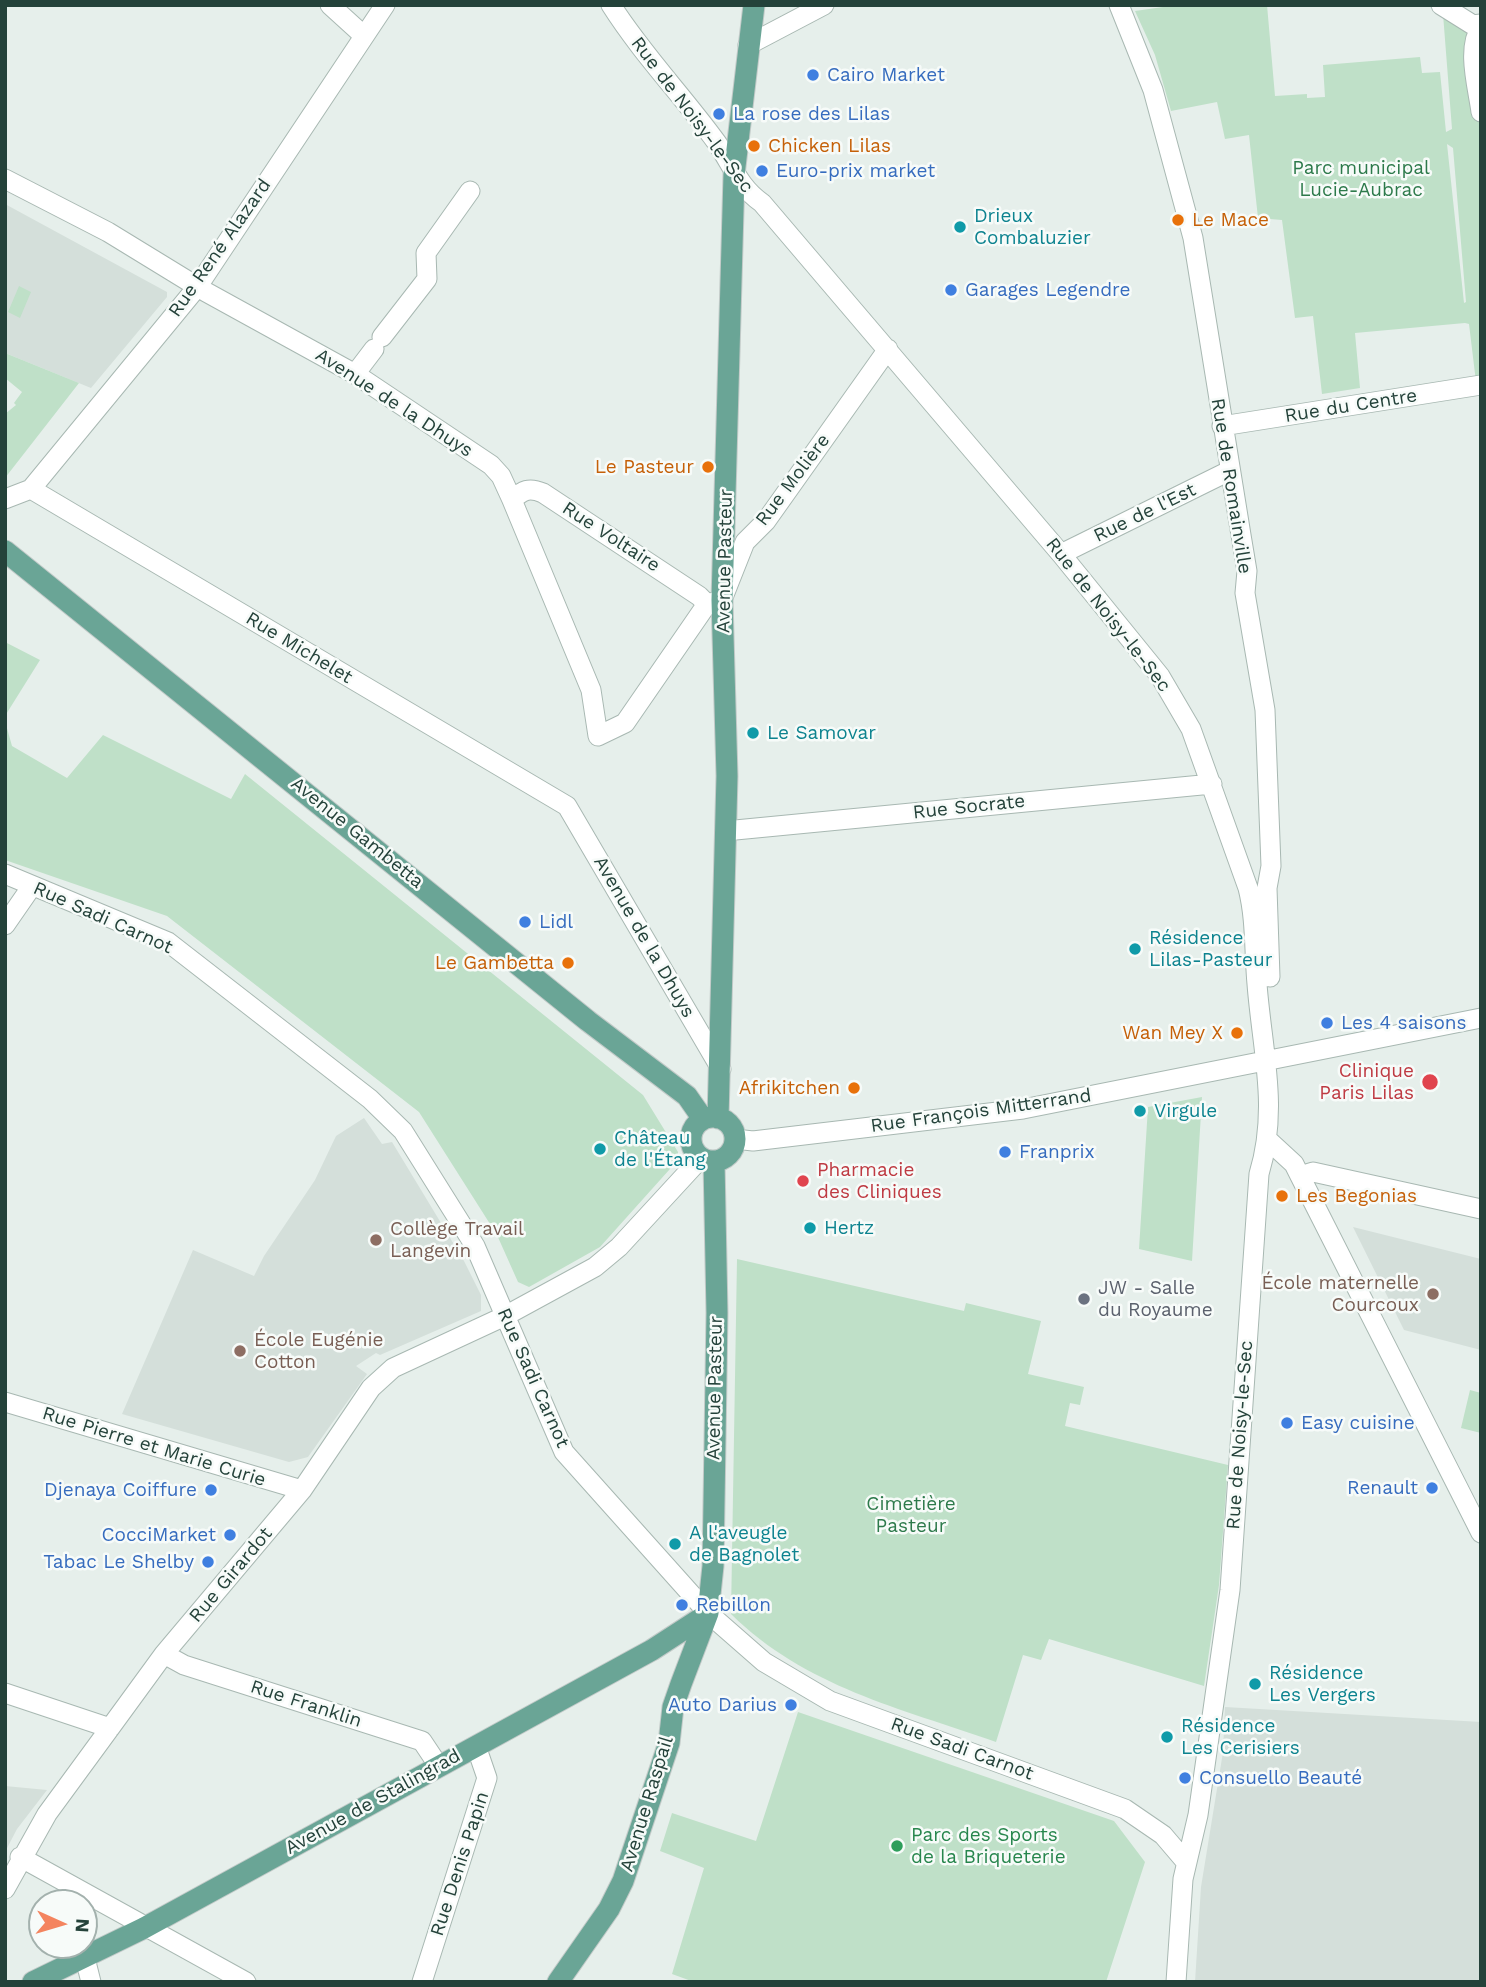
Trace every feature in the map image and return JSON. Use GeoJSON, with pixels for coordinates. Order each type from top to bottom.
{"type":"FeatureCollection","features":[{"type":"Feature","properties":{"kind":"main road","name":"Avenue Pasteur"},"geometry":{"type":"LineString","coordinates":[[711,1119],[721,1069],[725,831],[714,602],[734,175],[754,5]]}},
{"type":"Feature","properties":{"kind":"main road","name":"Avenue Gambetta"},"geometry":{"type":"LineString","coordinates":[[5,551],[588,1021],[687,1096],[711,1119]]}},
{"type":"Feature","properties":{"kind":"main road"},"geometry":{"type":"LineString","coordinates":[[711,1119],[729,1125],[735,1139],[727,1156],[708,1160],[691,1141],[694,1128],[711,1119]]}},
{"type":"Feature","properties":{"kind":"main road","name":"Avenue Pasteur"},"geometry":{"type":"LineString","coordinates":[[708,1160],[717,1313],[713,1566],[708,1614]]}},
{"type":"Feature","properties":{"kind":"main road","name":"Avenue de Stalingrad"},"geometry":{"type":"LineString","coordinates":[[98,1951],[652,1650],[708,1614]]}},
{"type":"Feature","properties":{"kind":"main road","name":"Avenue Raspail"},"geometry":{"type":"LineString","coordinates":[[558,1982],[609,1909],[623,1881],[668,1743],[681,1684],[708,1614]]}},
{"type":"Feature","properties":{"kind":"main road","name":"Avenue de Stalingrad"},"geometry":{"type":"LineString","coordinates":[[33,1982],[83,1959]]}},
{"type":"Feature","properties":{"kind":"street"},"geometry":{"type":"LineString","coordinates":[[330,5],[363,35]]}},
{"type":"Feature","properties":{"kind":"street","name":"Rue René Alazard"},"geometry":{"type":"LineString","coordinates":[[5,499],[31,489],[198,286],[385,5]]}},
{"type":"Feature","properties":{"kind":"street","name":"Rue de Noisy-le-Sec"},"geometry":{"type":"LineString","coordinates":[[611,5],[661,76],[718,145],[734,175],[749,194],[762,203],[888,349],[1160,676],[1191,729],[1258,887],[1254,914],[1256,985],[1267,1061],[1269,1141],[1259,1174],[1230,1590],[1198,1815],[1186,1862],[1176,1982]]}},
{"type":"Feature","properties":{"kind":"street"},"geometry":{"type":"LineString","coordinates":[[748,45],[824,5]]}},
{"type":"Feature","properties":{"kind":"street","name":"Rue de Romainville"},"geometry":{"type":"LineString","coordinates":[[1119,5],[1153,90],[1190,225],[1247,571],[1245,593],[1265,710],[1271,866],[1258,887]]}},
{"type":"Feature","properties":{"kind":"street"},"geometry":{"type":"LineString","coordinates":[[1441,5],[1478,25],[1474,49],[1481,112]]}},
{"type":"Feature","properties":{"kind":"street","name":"Avenue de la Dhuys"},"geometry":{"type":"LineString","coordinates":[[5,179],[108,232],[355,374],[491,466],[512,500],[591,690],[598,736]]}},
{"type":"Feature","properties":{"kind":"street"},"geometry":{"type":"LineString","coordinates":[[355,374],[427,279],[426,253],[470,191]]}},
{"type":"Feature","properties":{"kind":"street","name":"Rue Molière"},"geometry":{"type":"LineString","coordinates":[[598,736],[625,723],[714,602],[745,542],[766,521],[888,349]]}},
{"type":"Feature","properties":{"kind":"street","name":"Rue du Centre"},"geometry":{"type":"LineString","coordinates":[[1222,426],[1481,385]]}},
{"type":"Feature","properties":{"kind":"street","name":"Rue de l'Est"},"geometry":{"type":"LineString","coordinates":[[1061,554],[1229,471]]}},
{"type":"Feature","properties":{"kind":"street","name":"Rue Michelet"},"geometry":{"type":"LineString","coordinates":[[31,489],[567,807]]}},
{"type":"Feature","properties":{"kind":"street","name":"Rue Voltaire"},"geometry":{"type":"LineString","coordinates":[[512,500],[522,491],[532,489],[543,493],[699,596],[714,602]]}},
{"type":"Feature","properties":{"kind":"street","name":"Rue Socrate"},"geometry":{"type":"LineString","coordinates":[[725,831],[1212,783]]}},
{"type":"Feature","properties":{"kind":"street","name":"Avenue de la Dhuys"},"geometry":{"type":"LineString","coordinates":[[567,807],[721,1069]]}},
{"type":"Feature","properties":{"kind":"street","name":"Rue Sadi Carnot"},"geometry":{"type":"LineString","coordinates":[[5,874],[168,942],[370,1099],[403,1131],[432,1173],[475,1246],[564,1452],[708,1614],[764,1662],[830,1702],[1104,1799],[1148,1823],[1186,1862]]}},
{"type":"Feature","properties":{"kind":"street"},"geometry":{"type":"LineString","coordinates":[[5,925],[32,886]]}},
{"type":"Feature","properties":{"kind":"street","name":"Rue François Mitterrand"},"geometry":{"type":"LineString","coordinates":[[735,1139],[753,1141],[1023,1109],[1481,1018]]}},
{"type":"Feature","properties":{"kind":"street"},"geometry":{"type":"LineString","coordinates":[[1269,1141],[1294,1164],[1481,1533]]}},
{"type":"Feature","properties":{"kind":"street"},"geometry":{"type":"LineString","coordinates":[[505,1316],[596,1267],[708,1160]]}},
{"type":"Feature","properties":{"kind":"street"},"geometry":{"type":"LineString","coordinates":[[1300,1176],[1312,1172],[1481,1209]]}},
{"type":"Feature","properties":{"kind":"street","name":"Rue Girardot"},"geometry":{"type":"LineString","coordinates":[[5,1889],[20,1857],[164,1654],[302,1490],[371,1388],[393,1368],[505,1316]]}},
{"type":"Feature","properties":{"kind":"street","name":"Rue Pierre et Marie Curie"},"geometry":{"type":"LineString","coordinates":[[5,1402],[302,1490]]}},
{"type":"Feature","properties":{"kind":"street","name":"Rue Franklin"},"geometry":{"type":"LineString","coordinates":[[164,1654],[184,1665],[422,1741],[438,1765]]}},
{"type":"Feature","properties":{"kind":"street"},"geometry":{"type":"LineString","coordinates":[[5,1693],[110,1728]]}},
{"type":"Feature","properties":{"kind":"street","name":"Rue Denis Papin"},"geometry":{"type":"LineString","coordinates":[[422,1982],[487,1778],[476,1746]]}},
{"type":"Feature","properties":{"kind":"street"},"geometry":{"type":"LineString","coordinates":[[20,1857],[144,1928],[210,1972],[246,1982]]}},
{"type":"Feature","properties":{"kind":"street"},"geometry":{"type":"LineString","coordinates":[[85,1959],[91,1982]]}},
{"type":"Feature","properties":{"kind":"shaded area"},"geometry":{"type":"Polygon","coordinates":[[[5,204],[167,292],[167,297],[91,388],[5,353],[5,204]]]}},
{"type":"Feature","properties":{"kind":"shaded area"},"geometry":{"type":"Polygon","coordinates":[[[364,1118],[382,1144],[392,1142],[464,1261],[481,1295],[481,1311],[380,1355],[376,1353],[356,1366],[367,1374],[308,1457],[289,1462],[122,1414],[193,1250],[254,1276],[264,1256],[315,1180],[336,1136],[364,1118]]]}},
{"type":"Feature","properties":{"kind":"shaded area","name":"École maternelle Courcoux"},"geometry":{"type":"Polygon","coordinates":[[[1353,1227],[1481,1259],[1481,1350],[1404,1330],[1353,1227]]]}},
{"type":"Feature","properties":{"kind":"shaded area"},"geometry":{"type":"Polygon","coordinates":[[[1225,1707],[1481,1722],[1481,1982],[1195,1982],[1201,1887],[1223,1752],[1225,1707]]]}},
{"type":"Feature","properties":{"kind":"shaded area"},"geometry":{"type":"Polygon","coordinates":[[[5,1786],[47,1790],[17,1829],[5,1852],[5,1786]]]}},
{"type":"Feature","properties":{"kind":"green space","name":"Parc municipal Lucie-Aubrac"},"geometry":{"type":"Polygon","coordinates":[[[1177,5],[1267,5],[1275,96],[1307,94],[1307,98],[1325,97],[1323,65],[1420,57],[1422,73],[1440,72],[1446,132],[1452,129],[1443,14],[1469,28],[1481,142],[1481,381],[1476,382],[1469,324],[1465,323],[1355,333],[1360,388],[1322,394],[1313,316],[1295,318],[1282,220],[1258,218],[1249,135],[1225,139],[1217,102],[1171,111],[1155,55],[1135,11],[1177,5]],[[1447,144],[1464,303],[1466,302],[1453,148],[1447,144]]]}},
{"type":"Feature","properties":{"kind":"green space"},"geometry":{"type":"Polygon","coordinates":[[[19,286],[31,292],[20,318],[8,312],[19,286]]]}},
{"type":"Feature","properties":{"kind":"green space"},"geometry":{"type":"Polygon","coordinates":[[[5,353],[79,383],[5,478],[5,414],[16,405],[14,403],[22,392],[5,378],[5,353]]]}},
{"type":"Feature","properties":{"kind":"green space"},"geometry":{"type":"Polygon","coordinates":[[[5,642],[40,660],[5,716],[5,642]]]}},
{"type":"Feature","properties":{"kind":"green space"},"geometry":{"type":"Polygon","coordinates":[[[5,721],[12,746],[67,778],[103,735],[231,799],[245,774],[643,1095],[678,1152],[678,1160],[600,1247],[529,1287],[518,1282],[497,1235],[419,1112],[167,916],[5,860],[5,721]]]}},
{"type":"Feature","properties":{"kind":"green space"},"geometry":{"type":"Polygon","coordinates":[[[1202,1097],[1192,1261],[1139,1249],[1148,1107],[1202,1097]]]}},
{"type":"Feature","properties":{"kind":"green space","name":"Cimetière Pasteur"},"geometry":{"type":"Polygon","coordinates":[[[737,1259],[964,1311],[966,1303],[1041,1321],[1028,1374],[1084,1387],[1080,1405],[1070,1403],[1065,1426],[1228,1465],[1219,1585],[1204,1686],[1049,1639],[1041,1660],[1023,1655],[996,1742],[889,1706],[822,1678],[760,1639],[731,1614],[737,1259]]]}},
{"type":"Feature","properties":{"kind":"green space"},"geometry":{"type":"Polygon","coordinates":[[[1470,1390],[1481,1393],[1481,1433],[1461,1428],[1470,1390]]]}},
{"type":"Feature","properties":{"kind":"green space","name":"Parc des Sports de la Briqueterie"},"geometry":{"type":"Polygon","coordinates":[[[798,1712],[1114,1821],[1145,1862],[1106,1982],[694,1982],[672,1974],[704,1868],[660,1851],[672,1813],[756,1841],[798,1712]]]}},
{"type":"Feature","properties":{"kind":"place","name":"Cairo Market"},"geometry":{"type":"Point","coordinates":[813,75]}},
{"type":"Feature","properties":{"kind":"place","name":"La rose des Lilas"},"geometry":{"type":"Point","coordinates":[719,114]}},
{"type":"Feature","properties":{"kind":"place","name":"Chicken Lilas"},"geometry":{"type":"Point","coordinates":[754,146]}},
{"type":"Feature","properties":{"kind":"place","name":"Euro-prix market"},"geometry":{"type":"Point","coordinates":[762,171]}},
{"type":"Feature","properties":{"kind":"place","name":"Le Mace"},"geometry":{"type":"Point","coordinates":[1178,220]}},
{"type":"Feature","properties":{"kind":"place","name":"Drieux Combaluzier"},"geometry":{"type":"Point","coordinates":[960,227]}},
{"type":"Feature","properties":{"kind":"place","name":"Garages Legendre"},"geometry":{"type":"Point","coordinates":[951,290]}},
{"type":"Feature","properties":{"kind":"place","name":"Le Pasteur"},"geometry":{"type":"Point","coordinates":[708,467]}},
{"type":"Feature","properties":{"kind":"place","name":"Le Samovar"},"geometry":{"type":"Point","coordinates":[753,733]}},
{"type":"Feature","properties":{"kind":"place","name":"Lidl"},"geometry":{"type":"Point","coordinates":[525,922]}},
{"type":"Feature","properties":{"kind":"place","name":"Résidence Lilas-Pasteur"},"geometry":{"type":"Point","coordinates":[1135,949]}},
{"type":"Feature","properties":{"kind":"place","name":"Le Gambetta"},"geometry":{"type":"Point","coordinates":[568,963]}},
{"type":"Feature","properties":{"kind":"place","name":"Les 4 saisons"},"geometry":{"type":"Point","coordinates":[1327,1023]}},
{"type":"Feature","properties":{"kind":"place","name":"Wan Mey X"},"geometry":{"type":"Point","coordinates":[1237,1033]}},
{"type":"Feature","properties":{"kind":"place","name":"Clinique Paris Lilas"},"geometry":{"type":"Point","coordinates":[1430,1082]}},
{"type":"Feature","properties":{"kind":"place","name":"Afrikitchen"},"geometry":{"type":"Point","coordinates":[854,1088]}},
{"type":"Feature","properties":{"kind":"place","name":"Virgule"},"geometry":{"type":"Point","coordinates":[1140,1111]}},
{"type":"Feature","properties":{"kind":"place","name":"Château de l'Étang"},"geometry":{"type":"Point","coordinates":[600,1149]}},
{"type":"Feature","properties":{"kind":"place","name":"Franprix"},"geometry":{"type":"Point","coordinates":[1005,1152]}},
{"type":"Feature","properties":{"kind":"place","name":"Pharmacie des Cliniques"},"geometry":{"type":"Point","coordinates":[803,1181]}},
{"type":"Feature","properties":{"kind":"place","name":"Les Begonias"},"geometry":{"type":"Point","coordinates":[1282,1196]}},
{"type":"Feature","properties":{"kind":"place","name":"Hertz"},"geometry":{"type":"Point","coordinates":[810,1228]}},
{"type":"Feature","properties":{"kind":"place","name":"Collège Travail Langevin"},"geometry":{"type":"Point","coordinates":[376,1240]}},
{"type":"Feature","properties":{"kind":"place","name":"École maternelle Courcoux"},"geometry":{"type":"Point","coordinates":[1433,1294]}},
{"type":"Feature","properties":{"kind":"place","name":"JW - Salle du Royaume"},"geometry":{"type":"Point","coordinates":[1084,1299]}},
{"type":"Feature","properties":{"kind":"place","name":"École Eugénie Cotton"},"geometry":{"type":"Point","coordinates":[240,1351]}},
{"type":"Feature","properties":{"kind":"place","name":"Easy cuisine"},"geometry":{"type":"Point","coordinates":[1287,1423]}},
{"type":"Feature","properties":{"kind":"place","name":"Renault"},"geometry":{"type":"Point","coordinates":[1432,1488]}},
{"type":"Feature","properties":{"kind":"place","name":"Djenaya Coiffure"},"geometry":{"type":"Point","coordinates":[211,1490]}},
{"type":"Feature","properties":{"kind":"place","name":"CocciMarket"},"geometry":{"type":"Point","coordinates":[230,1535]}},
{"type":"Feature","properties":{"kind":"place","name":"A l'aveugle de Bagnolet"},"geometry":{"type":"Point","coordinates":[675,1544]}},
{"type":"Feature","properties":{"kind":"place","name":"Tabac Le Shelby"},"geometry":{"type":"Point","coordinates":[208,1562]}},
{"type":"Feature","properties":{"kind":"place","name":"Rebillon"},"geometry":{"type":"Point","coordinates":[682,1605]}},
{"type":"Feature","properties":{"kind":"place","name":"Résidence Les Vergers"},"geometry":{"type":"Point","coordinates":[1255,1684]}},
{"type":"Feature","properties":{"kind":"place","name":"Auto Darius"},"geometry":{"type":"Point","coordinates":[791,1705]}},
{"type":"Feature","properties":{"kind":"place","name":"Résidence Les Cerisiers"},"geometry":{"type":"Point","coordinates":[1167,1737]}},
{"type":"Feature","properties":{"kind":"place","name":"Consuello Beauté"},"geometry":{"type":"Point","coordinates":[1185,1778]}},
{"type":"Feature","properties":{"kind":"place","name":"Parc des Sports de la Briqueterie"},"geometry":{"type":"Point","coordinates":[897,1846]}}]}
